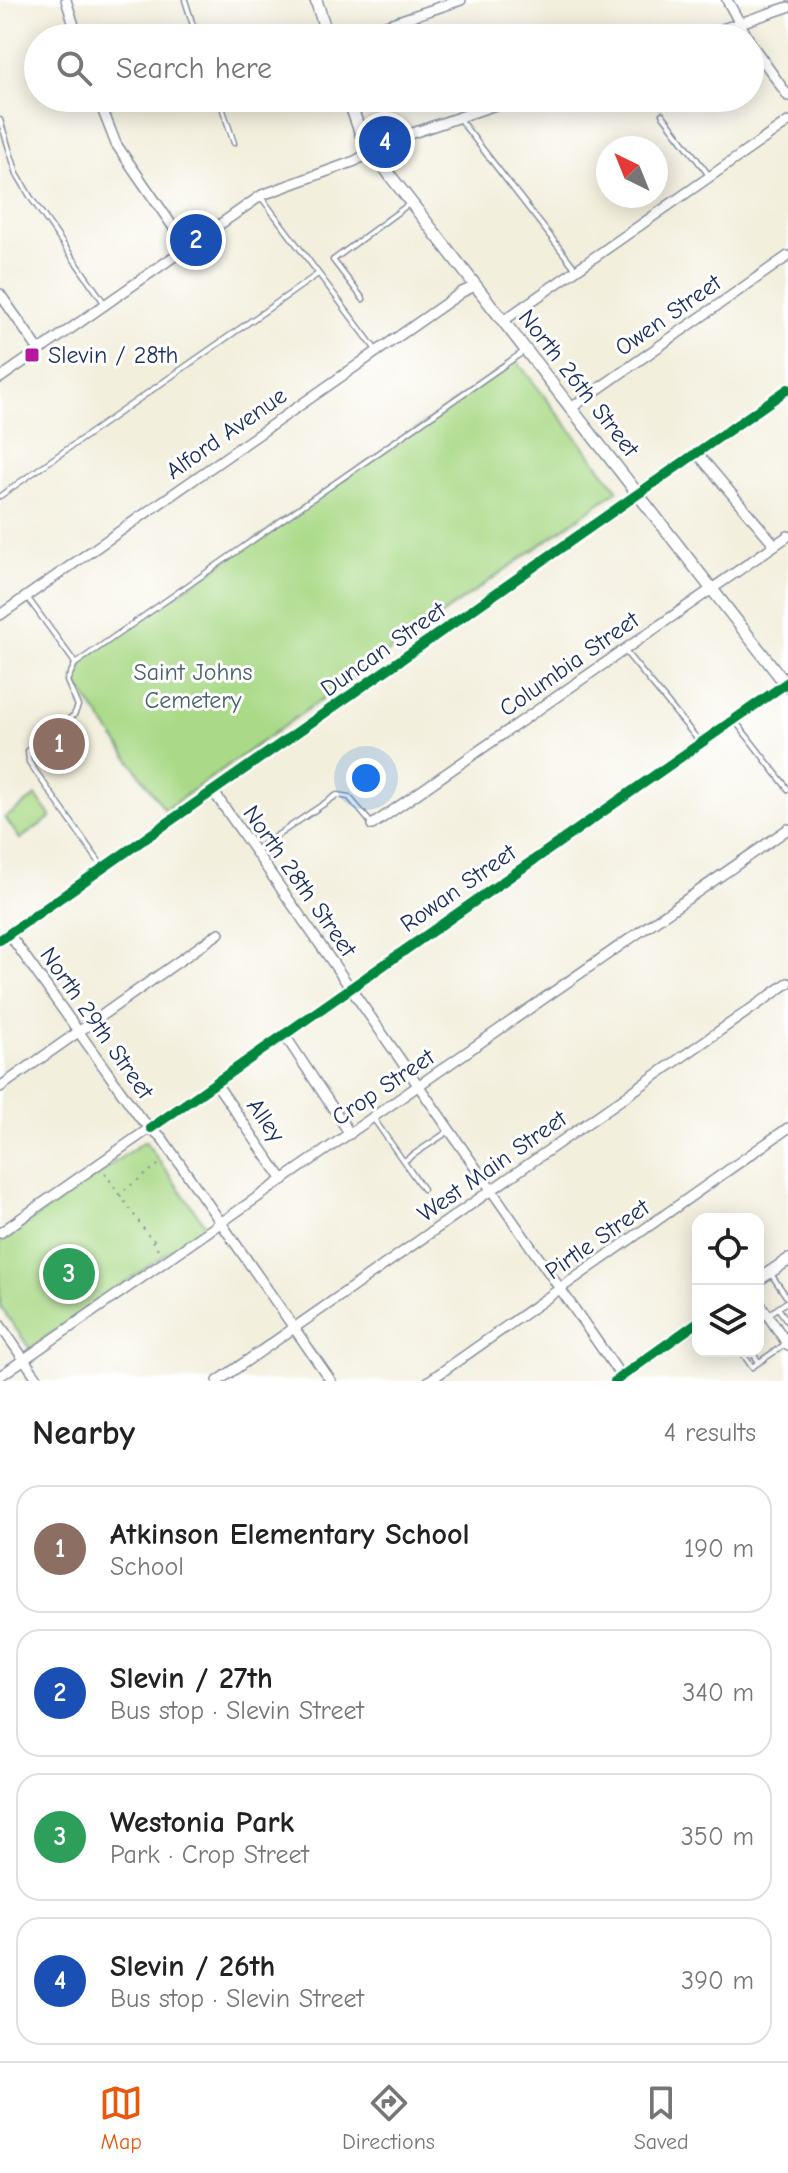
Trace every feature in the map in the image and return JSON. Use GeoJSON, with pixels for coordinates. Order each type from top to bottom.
{"type":"FeatureCollection","features":[{"type":"Feature","properties":{"kind":"street"},"geometry":{"type":"LineString","coordinates":[[66,0],[74,24]]}},
{"type":"Feature","properties":{"kind":"street"},"geometry":{"type":"LineString","coordinates":[[316,0],[324,24]]}},
{"type":"Feature","properties":{"kind":"street"},"geometry":{"type":"LineString","coordinates":[[389,24],[461,0]]}},
{"type":"Feature","properties":{"kind":"street"},"geometry":{"type":"LineString","coordinates":[[727,0],[739,23]]}},
{"type":"Feature","properties":{"kind":"street"},"geometry":{"type":"LineString","coordinates":[[736,24],[788,7]]}},
{"type":"Feature","properties":{"kind":"street"},"geometry":{"type":"LineString","coordinates":[[764,62],[788,96]]}},
{"type":"Feature","properties":{"kind":"street"},"geometry":{"type":"LineString","coordinates":[[103,112],[116,144],[187,247]]}},
{"type":"Feature","properties":{"kind":"street","name":"North 26th Street"},"geometry":{"type":"LineString","coordinates":[[353,112],[371,151],[787,685]]}},
{"type":"Feature","properties":{"kind":"street"},"geometry":{"type":"LineString","coordinates":[[0,378],[261,196],[355,161],[392,140],[475,112]]}},
{"type":"Feature","properties":{"kind":"street"},"geometry":{"type":"LineString","coordinates":[[503,321],[788,122]]}},
{"type":"Feature","properties":{"kind":"street","name":"Owen Street"},"geometry":{"type":"LineString","coordinates":[[571,408],[788,256]]}},
{"type":"Feature","properties":{"kind":"street","name":"Alford Avenue"},"geometry":{"type":"LineString","coordinates":[[0,615],[475,286]]}},
{"type":"Feature","properties":{"kind":"street"},"geometry":{"type":"LineString","coordinates":[[0,294],[39,350]]}},
{"type":"Feature","properties":{"kind":"street","name":"Duncan Street"},"geometry":{"type":"LineString","coordinates":[[0,940],[788,389]]}},
{"type":"Feature","properties":{"kind":"street"},"geometry":{"type":"LineString","coordinates":[[697,453],[775,545]]}},
{"type":"Feature","properties":{"kind":"street","name":"Columbia Street"},"geometry":{"type":"LineString","coordinates":[[372,825],[788,536]]}},
{"type":"Feature","properties":{"kind":"street","name":"Rowan Street"},"geometry":{"type":"LineString","coordinates":[[0,1233],[787,685]]}},
{"type":"Feature","properties":{"kind":"street","name":"North 28th Street"},"geometry":{"type":"LineString","coordinates":[[213,791],[560,1290],[618,1379]]}},
{"type":"Feature","properties":{"kind":"street","name":"Crop Street"},"geometry":{"type":"LineString","coordinates":[[0,1376],[788,829]]}},
{"type":"Feature","properties":{"kind":"street"},"geometry":{"type":"LineString","coordinates":[[0,1087],[219,933]]}},
{"type":"Feature","properties":{"kind":"street","name":"North 29th Street"},"geometry":{"type":"LineString","coordinates":[[9,934],[140,1118],[162,1138],[331,1381]]}},
{"type":"Feature","properties":{"kind":"street","name":"West Main Street"},"geometry":{"type":"LineString","coordinates":[[218,1381],[788,983]]}},
{"type":"Feature","properties":{"kind":"street"},"geometry":{"type":"LineString","coordinates":[[284,1034],[350,1134]]}},
{"type":"Feature","properties":{"kind":"street","name":"Alley"},"geometry":{"type":"LineString","coordinates":[[215,1082],[283,1180]]}},
{"type":"Feature","properties":{"kind":"street","name":"Pirtle Street"},"geometry":{"type":"LineString","coordinates":[[429,1381],[788,1128]]}},
{"type":"Feature","properties":{"kind":"street"},"geometry":{"type":"LineString","coordinates":[[764,1276],[788,1260]]}},
{"type":"Feature","properties":{"kind":"street"},"geometry":{"type":"LineString","coordinates":[[764,1309],[787,1340]]}},
{"type":"Feature","properties":{"kind":"street"},"geometry":{"type":"LineString","coordinates":[[0,1325],[39,1381]]}},
{"type":"Feature","properties":{"kind":"street"},"geometry":{"type":"LineString","coordinates":[[618,1379],[692,1326]]}},
{"type":"Feature","properties":{"kind":"lane"},"geometry":{"type":"LineString","coordinates":[[185,0],[193,24]]}},
{"type":"Feature","properties":{"kind":"lane"},"geometry":{"type":"LineString","coordinates":[[224,112],[234,143]]}},
{"type":"Feature","properties":{"kind":"lane"},"geometry":{"type":"LineString","coordinates":[[662,114],[710,176]]}},
{"type":"Feature","properties":{"kind":"lane"},"geometry":{"type":"LineString","coordinates":[[458,118],[577,269]]}},
{"type":"Feature","properties":{"kind":"lane"},"geometry":{"type":"LineString","coordinates":[[0,120],[17,174],[105,304]]}},
{"type":"Feature","properties":{"kind":"lane"},"geometry":{"type":"LineString","coordinates":[[261,196],[378,351]]}},
{"type":"Feature","properties":{"kind":"lane"},"geometry":{"type":"LineString","coordinates":[[363,299],[333,260],[411,203]]}},
{"type":"Feature","properties":{"kind":"lane"},"geometry":{"type":"LineString","coordinates":[[0,496],[318,274]]}},
{"type":"Feature","properties":{"kind":"lane"},"geometry":{"type":"LineString","coordinates":[[103,868],[50,794],[28,756],[34,744],[76,712],[78,706],[67,681],[75,664],[526,350]]}},
{"type":"Feature","properties":{"kind":"lane"},"geometry":{"type":"LineString","coordinates":[[27,596],[75,664]]}},
{"type":"Feature","properties":{"kind":"lane"},"geometry":{"type":"LineString","coordinates":[[624,650],[701,743]]}},
{"type":"Feature","properties":{"kind":"lane"},"geometry":{"type":"LineString","coordinates":[[734,720],[788,789]]}},
{"type":"Feature","properties":{"kind":"lane"},"geometry":{"type":"LineString","coordinates":[[255,851],[337,795],[349,797],[372,825]]}},
{"type":"Feature","properties":{"kind":"lane"},"geometry":{"type":"LineString","coordinates":[[373,1118],[423,1189]]}},
{"type":"Feature","properties":{"kind":"lane"},"geometry":{"type":"LineString","coordinates":[[404,1161],[449,1131]]}},
{"type":"Feature","properties":{"kind":"lane"},"geometry":{"type":"LineString","coordinates":[[768,1315],[788,1300],[770,1272]]}},
{"type":"Feature","properties":{"kind":"lane"},"geometry":{"type":"LineString","coordinates":[[778,1308],[788,1322]]}},
{"type":"Feature","properties":{"kind":"lane"},"geometry":{"type":"LineString","coordinates":[[745,1357],[752,1367],[787,1340]]}},
{"type":"Feature","properties":{"kind":"lane"},"geometry":{"type":"LineString","coordinates":[[755,1357],[759,1362]]}},
{"type":"Feature","properties":{"kind":"path"},"geometry":{"type":"LineString","coordinates":[[119,1194],[162,1162]]}},
{"type":"Feature","properties":{"kind":"path"},"geometry":{"type":"LineString","coordinates":[[99,1164],[164,1257]]}},
{"type":"Feature","properties":{"kind":"path"},"geometry":{"type":"LineString","coordinates":[[152,1241],[160,1236]]}},
{"type":"Feature","properties":{"kind":"green space","name":"Saint Johns Cemetery"},"geometry":{"type":"Polygon","coordinates":[[[516,360],[618,490],[165,810],[73,679],[89,655],[516,360]]]}},
{"type":"Feature","properties":{"kind":"green space"},"geometry":{"type":"Polygon","coordinates":[[[36,796],[51,817],[20,839],[5,818],[36,796]]]}},
{"type":"Feature","properties":{"kind":"green space"},"geometry":{"type":"Polygon","coordinates":[[[145,1141],[206,1226],[30,1349],[0,1306],[0,1242],[145,1141]]]}},
{"type":"Feature","properties":{"kind":"cycle path"},"geometry":{"type":"LineString","coordinates":[[0,940],[788,389]]}},
{"type":"Feature","properties":{"kind":"cycle path"},"geometry":{"type":"LineString","coordinates":[[151,1128],[788,682]]}},
{"type":"Feature","properties":{"kind":"cycle path"},"geometry":{"type":"LineString","coordinates":[[615,1381],[692,1326]]}},
{"type":"Feature","properties":{"kind":"place","name":"Slevin / 26th"},"geometry":{"type":"Point","coordinates":[385,142]}},
{"type":"Feature","properties":{"kind":"place","name":"Slevin / 27th"},"geometry":{"type":"Point","coordinates":[196,240]}},
{"type":"Feature","properties":{"kind":"place","name":"Slevin / 28th"},"geometry":{"type":"Point","coordinates":[32,355]}},
{"type":"Feature","properties":{"kind":"place","name":"Atkinson Elementary School"},"geometry":{"type":"Point","coordinates":[59,744]}},
{"type":"Feature","properties":{"kind":"place","name":"Westonia Park"},"geometry":{"type":"Point","coordinates":[69,1274]}}]}
